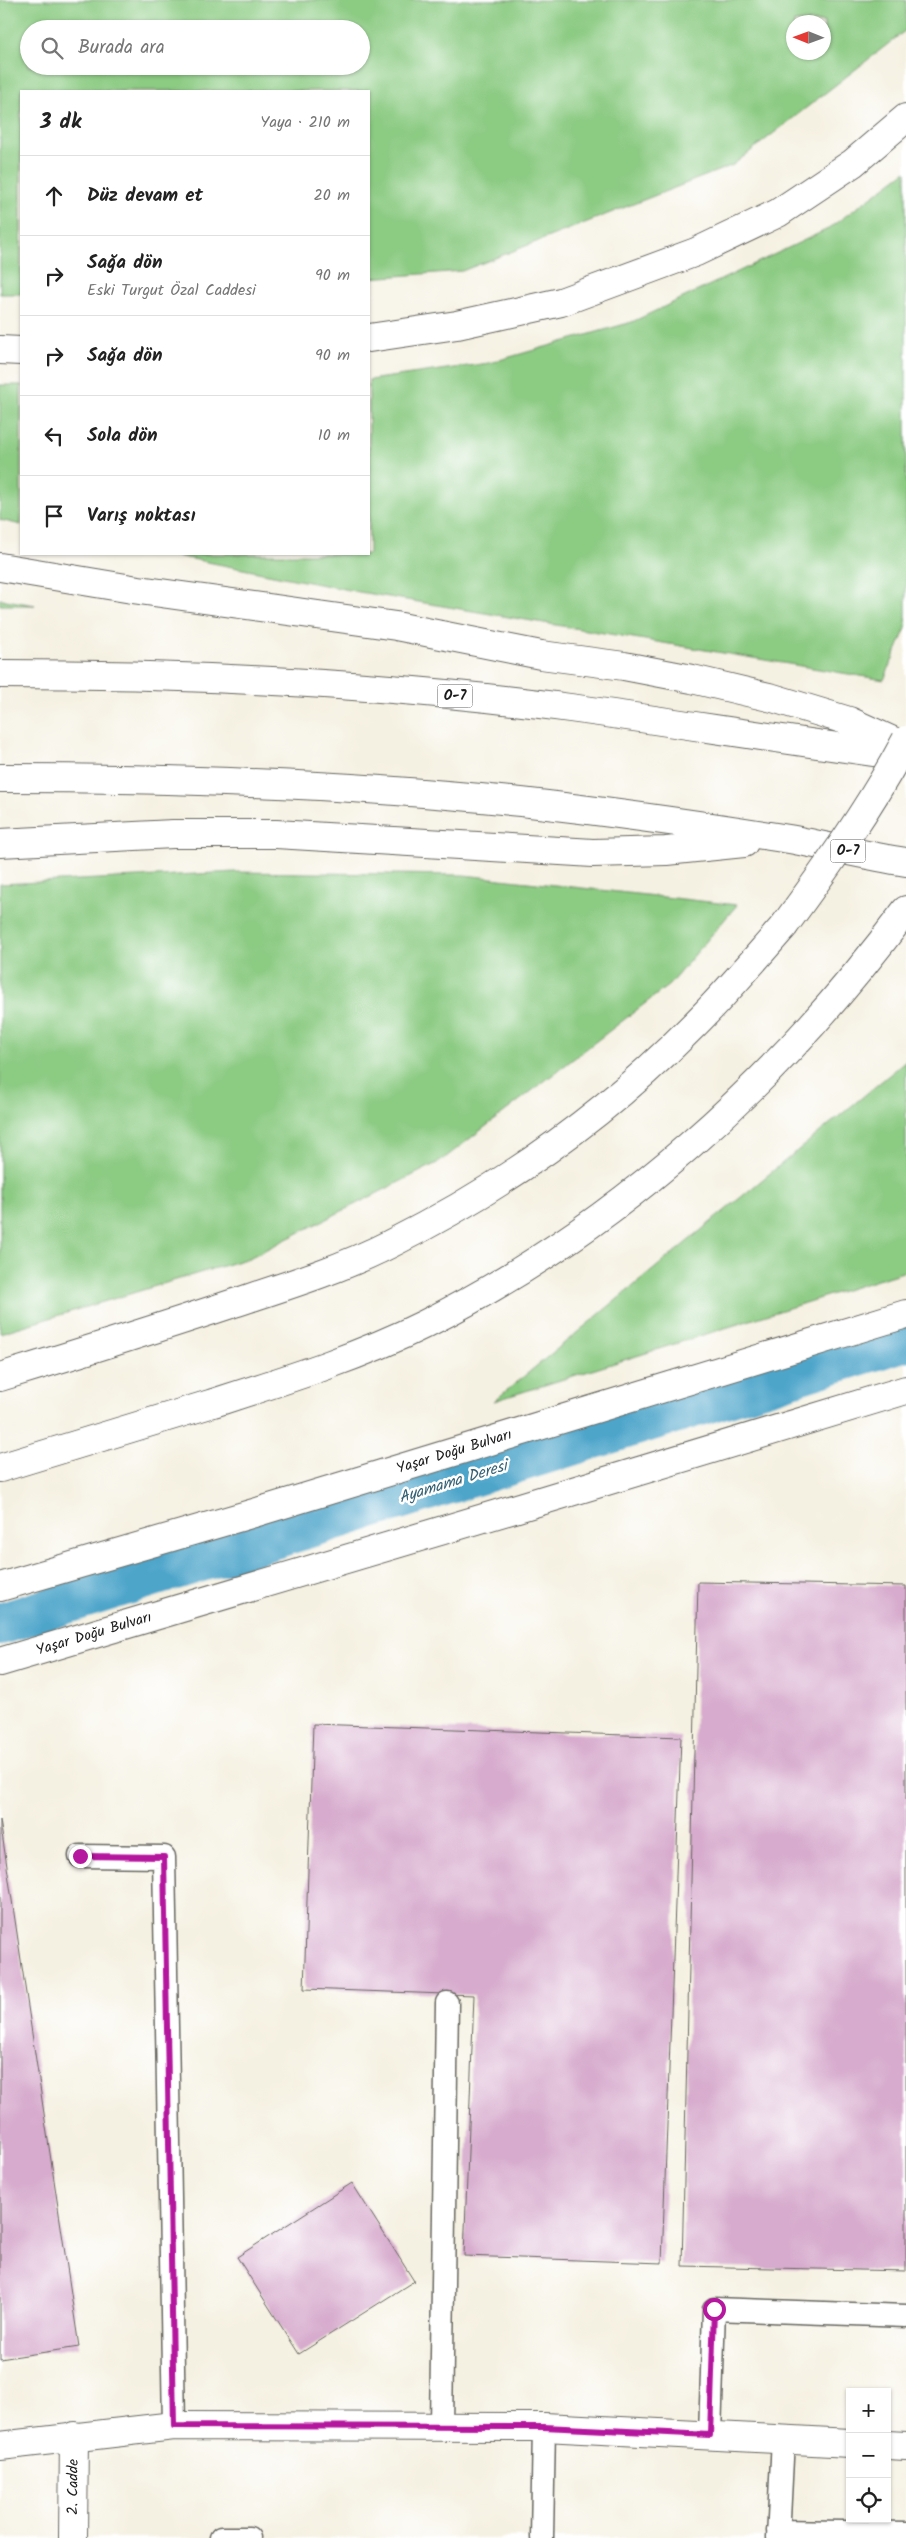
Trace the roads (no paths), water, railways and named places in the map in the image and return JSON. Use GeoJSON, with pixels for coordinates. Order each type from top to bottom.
{"type":"FeatureCollection","features":[{"type":"Feature","properties":{"kind":"main road"},"geometry":{"type":"LineString","coordinates":[[370,338],[457,325],[561,302],[696,252],[778,213],[853,163],[906,118]]}},
{"type":"Feature","properties":{"kind":"main road"},"geometry":{"type":"LineString","coordinates":[[0,350],[20,351]]}},
{"type":"Feature","properties":{"kind":"main road"},"geometry":{"type":"LineString","coordinates":[[0,567],[132,590],[396,626],[541,654],[624,666],[692,679],[773,698],[849,722],[906,747]]}},
{"type":"Feature","properties":{"kind":"main road","name":"O-7"},"geometry":{"type":"LineString","coordinates":[[0,674],[107,674],[226,678],[422,692],[569,708],[779,740],[906,756]]}},
{"type":"Feature","properties":{"kind":"main road"},"geometry":{"type":"LineString","coordinates":[[0,1377],[109,1344],[326,1271],[388,1245],[463,1205],[534,1159],[620,1094],[690,1029],[784,926],[831,862],[883,783],[906,740]]}},
{"type":"Feature","properties":{"kind":"main road","name":"O-7"},"geometry":{"type":"LineString","coordinates":[[0,778],[96,778],[241,783],[415,793],[523,802],[790,839],[906,862]]}},
{"type":"Feature","properties":{"kind":"main road"},"geometry":{"type":"LineString","coordinates":[[0,843],[173,834],[276,834],[592,853],[666,851],[790,839]]}},
{"type":"Feature","properties":{"kind":"main road"},"geometry":{"type":"LineString","coordinates":[[0,1468],[272,1384],[423,1325],[474,1298],[563,1245],[640,1188],[705,1133],[760,1081],[864,966],[906,910]]}},
{"type":"Feature","properties":{"kind":"main road","name":"Yaşar Doğu Bulvarı"},"geometry":{"type":"LineString","coordinates":[[0,1587],[906,1314]]}},
{"type":"Feature","properties":{"kind":"main road","name":"Yaşar Doğu Bulvarı"},"geometry":{"type":"LineString","coordinates":[[0,1662],[906,1390]]}},
{"type":"Feature","properties":{"kind":"main road"},"geometry":{"type":"LineString","coordinates":[[0,2446],[174,2426],[544,2427],[846,2443]]}},
{"type":"Feature","properties":{"kind":"main road","name":"2. Cadde"},"geometry":{"type":"LineString","coordinates":[[73,2538],[74,2436]]}},
{"type":"Feature","properties":{"kind":"main road"},"geometry":{"type":"LineString","coordinates":[[891,2444],[906,2446]]}},
{"type":"Feature","properties":{"kind":"lane"},"geometry":{"type":"LineString","coordinates":[[80,1856],[164,1857],[174,2426]]}},
{"type":"Feature","properties":{"kind":"lane"},"geometry":{"type":"LineString","coordinates":[[441,2426],[447,2003]]}},
{"type":"Feature","properties":{"kind":"lane"},"geometry":{"type":"LineString","coordinates":[[710,2435],[714,2309],[906,2316]]}},
{"type":"Feature","properties":{"kind":"lane"},"geometry":{"type":"LineString","coordinates":[[542,2538],[544,2427]]}},
{"type":"Feature","properties":{"kind":"lane"},"geometry":{"type":"LineString","coordinates":[[783,2439],[778,2534],[906,2534]]}},
{"type":"Feature","properties":{"kind":"lane"},"geometry":{"type":"LineString","coordinates":[[221,2538],[249,2538]]}},
{"type":"Feature","properties":{"kind":"waterway","name":"Ayamama Deresi"},"geometry":{"type":"LineString","coordinates":[[0,1624],[906,1340]]}}]}
